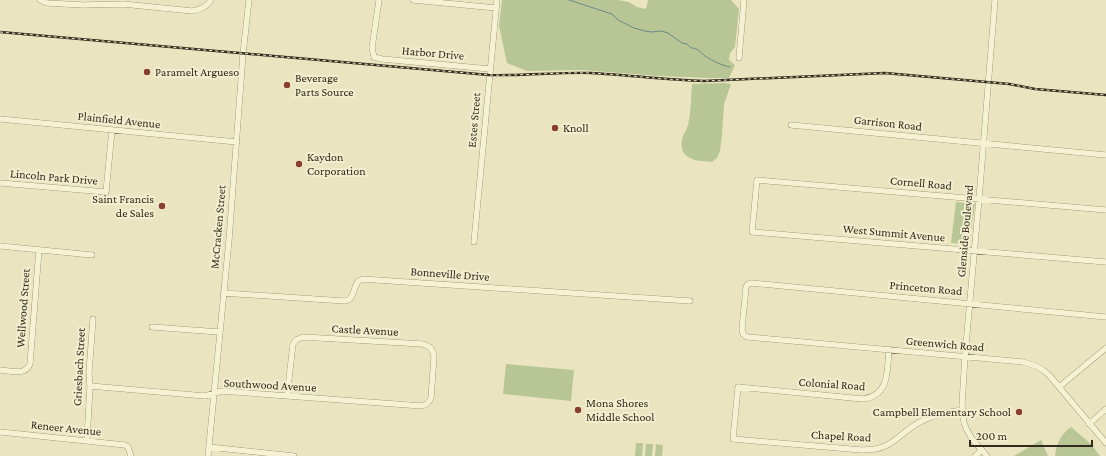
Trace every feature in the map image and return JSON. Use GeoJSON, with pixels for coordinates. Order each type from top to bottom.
{"type":"FeatureCollection","features":[{"type":"Feature","properties":{"kind":"street"},"geometry":{"type":"LineString","coordinates":[[40,0],[47,3],[84,5],[95,2],[115,4],[152,4],[192,11],[206,6],[210,1]]}},
{"type":"Feature","properties":{"kind":"street","name":"McCracken Street"},"geometry":{"type":"LineString","coordinates":[[208,456],[224,294],[243,54],[249,0]]}},
{"type":"Feature","properties":{"kind":"street","name":"Harbor Drive"},"geometry":{"type":"LineString","coordinates":[[379,0],[372,48],[374,57],[490,69]]}},
{"type":"Feature","properties":{"kind":"street"},"geometry":{"type":"LineString","coordinates":[[413,0],[496,8]]}},
{"type":"Feature","properties":{"kind":"street","name":"Estes Street"},"geometry":{"type":"LineString","coordinates":[[474,242],[497,0]]}},
{"type":"Feature","properties":{"kind":"street"},"geometry":{"type":"LineString","coordinates":[[739,58],[744,0]]}},
{"type":"Feature","properties":{"kind":"street","name":"Glenside Boulevard"},"geometry":{"type":"LineString","coordinates":[[987,456],[972,439],[967,430],[964,423],[962,410],[965,356],[995,0]]}},
{"type":"Feature","properties":{"kind":"street","name":"Plainfield Avenue"},"geometry":{"type":"LineString","coordinates":[[0,119],[237,142]]}},
{"type":"Feature","properties":{"kind":"street","name":"Garrison Road"},"geometry":{"type":"LineString","coordinates":[[791,124],[1106,155]]}},
{"type":"Feature","properties":{"kind":"street","name":"Lincoln Park Drive"},"geometry":{"type":"LineString","coordinates":[[0,183],[106,192],[112,130]]}},
{"type":"Feature","properties":{"kind":"street","name":"Cornell Road"},"geometry":{"type":"LineString","coordinates":[[752,232],[757,180],[1106,210]]}},
{"type":"Feature","properties":{"kind":"street","name":"West Summit Avenue"},"geometry":{"type":"LineString","coordinates":[[752,232],[1106,262]]}},
{"type":"Feature","properties":{"kind":"street"},"geometry":{"type":"LineString","coordinates":[[0,246],[92,254]]}},
{"type":"Feature","properties":{"kind":"street","name":"Wellwood Street"},"geometry":{"type":"LineString","coordinates":[[0,370],[25,371],[28,368],[31,359],[39,250]]}},
{"type":"Feature","properties":{"kind":"street","name":"Bonneville Drive"},"geometry":{"type":"LineString","coordinates":[[224,294],[350,301],[358,280],[362,279],[690,301]]}},
{"type":"Feature","properties":{"kind":"street","name":"Princeton Road"},"geometry":{"type":"LineString","coordinates":[[747,337],[742,331],[746,287],[749,283],[1106,317]]}},
{"type":"Feature","properties":{"kind":"street","name":"Griesbach Street"},"geometry":{"type":"LineString","coordinates":[[87,440],[90,386],[89,373],[93,319]]}},
{"type":"Feature","properties":{"kind":"street"},"geometry":{"type":"LineString","coordinates":[[152,327],[220,332]]}},
{"type":"Feature","properties":{"kind":"street","name":"Castle Avenue"},"geometry":{"type":"LineString","coordinates":[[287,396],[292,344],[296,340],[303,337],[422,344],[432,348],[434,357],[431,398],[426,405]]}},
{"type":"Feature","properties":{"kind":"street","name":"Greenwich Road"},"geometry":{"type":"LineString","coordinates":[[747,337],[965,356],[1030,364],[1043,370],[1049,375],[1106,443]]}},
{"type":"Feature","properties":{"kind":"street"},"geometry":{"type":"LineString","coordinates":[[1058,387],[1106,348]]}},
{"type":"Feature","properties":{"kind":"street","name":"Colonial Road"},"geometry":{"type":"LineString","coordinates":[[733,439],[738,387],[863,399],[868,398],[879,393],[884,385],[886,380],[889,349]]}},
{"type":"Feature","properties":{"kind":"street","name":"Southwood Avenue"},"geometry":{"type":"LineString","coordinates":[[90,386],[205,396],[222,391],[422,406],[426,405]]}},
{"type":"Feature","properties":{"kind":"street"},"geometry":{"type":"LineString","coordinates":[[1089,424],[1106,409]]}},
{"type":"Feature","properties":{"kind":"street","name":"Chapel Road"},"geometry":{"type":"LineString","coordinates":[[733,439],[872,450],[894,442],[919,423],[931,417],[962,410]]}},
{"type":"Feature","properties":{"kind":"street","name":"Reneer Avenue"},"geometry":{"type":"LineString","coordinates":[[0,432],[125,445],[128,447],[131,456]]}},
{"type":"Feature","properties":{"kind":"street"},"geometry":{"type":"LineString","coordinates":[[209,447],[294,456]]}},
{"type":"Feature","properties":{"kind":"street"},"geometry":{"type":"LineString","coordinates":[[975,456],[982,450]]}},
{"type":"Feature","properties":{"kind":"green space"},"geometry":{"type":"Polygon","coordinates":[[[502,0],[618,0],[629,2],[637,7],[646,9],[648,0],[731,0],[739,9],[735,47],[730,53],[729,60],[735,65],[729,78],[659,76],[582,70],[527,71],[507,63],[499,26],[502,0]]]}},
{"type":"Feature","properties":{"kind":"green space"},"geometry":{"type":"Polygon","coordinates":[[[692,84],[731,84],[724,104],[720,151],[717,158],[712,162],[690,158],[683,151],[682,146],[683,137],[689,120],[692,84]]]}},
{"type":"Feature","properties":{"kind":"green space"},"geometry":{"type":"Polygon","coordinates":[[[956,202],[975,204],[969,244],[951,243],[956,202]]]}},
{"type":"Feature","properties":{"kind":"green space"},"geometry":{"type":"Polygon","coordinates":[[[506,364],[574,370],[571,401],[503,394],[506,364]]]}},
{"type":"Feature","properties":{"kind":"green space"},"geometry":{"type":"Polygon","coordinates":[[[1071,427],[1091,444],[1100,456],[1055,456],[1060,440],[1064,433],[1071,427]]]}},
{"type":"Feature","properties":{"kind":"green space"},"geometry":{"type":"Polygon","coordinates":[[[1041,440],[1048,456],[1014,456],[1041,440]]]}},
{"type":"Feature","properties":{"kind":"green space"},"geometry":{"type":"Polygon","coordinates":[[[636,443],[643,443],[642,456],[635,456],[636,443]]]}},
{"type":"Feature","properties":{"kind":"green space"},"geometry":{"type":"Polygon","coordinates":[[[646,444],[653,444],[652,456],[645,456],[646,444]]]}},
{"type":"Feature","properties":{"kind":"green space"},"geometry":{"type":"Polygon","coordinates":[[[656,444],[663,445],[662,456],[655,456],[656,444]]]}},
{"type":"Feature","properties":{"kind":"waterway"},"geometry":{"type":"LineString","coordinates":[[569,0],[612,14],[618,20],[634,28],[645,31],[661,31],[668,33],[691,48],[697,49],[710,59],[730,67]]}},
{"type":"Feature","properties":{"kind":"railway"},"geometry":{"type":"LineString","coordinates":[[0,32],[489,75],[591,73],[704,81],[885,73],[1009,84],[1035,89],[1106,95]]}},
{"type":"Feature","properties":{"kind":"place","name":"Paramelt Argueso"},"geometry":{"type":"Point","coordinates":[147,72]}},
{"type":"Feature","properties":{"kind":"place","name":"Beverage Parts Source"},"geometry":{"type":"Point","coordinates":[287,85]}},
{"type":"Feature","properties":{"kind":"place","name":"Knoll"},"geometry":{"type":"Point","coordinates":[555,128]}},
{"type":"Feature","properties":{"kind":"place","name":"Kaydon Corporation"},"geometry":{"type":"Point","coordinates":[299,164]}},
{"type":"Feature","properties":{"kind":"place","name":"Saint Francis de Sales"},"geometry":{"type":"Point","coordinates":[162,206]}},
{"type":"Feature","properties":{"kind":"place","name":"Mona Shores Middle School"},"geometry":{"type":"Point","coordinates":[578,410]}},
{"type":"Feature","properties":{"kind":"place","name":"Campbell Elementary School"},"geometry":{"type":"Point","coordinates":[1019,412]}}]}
